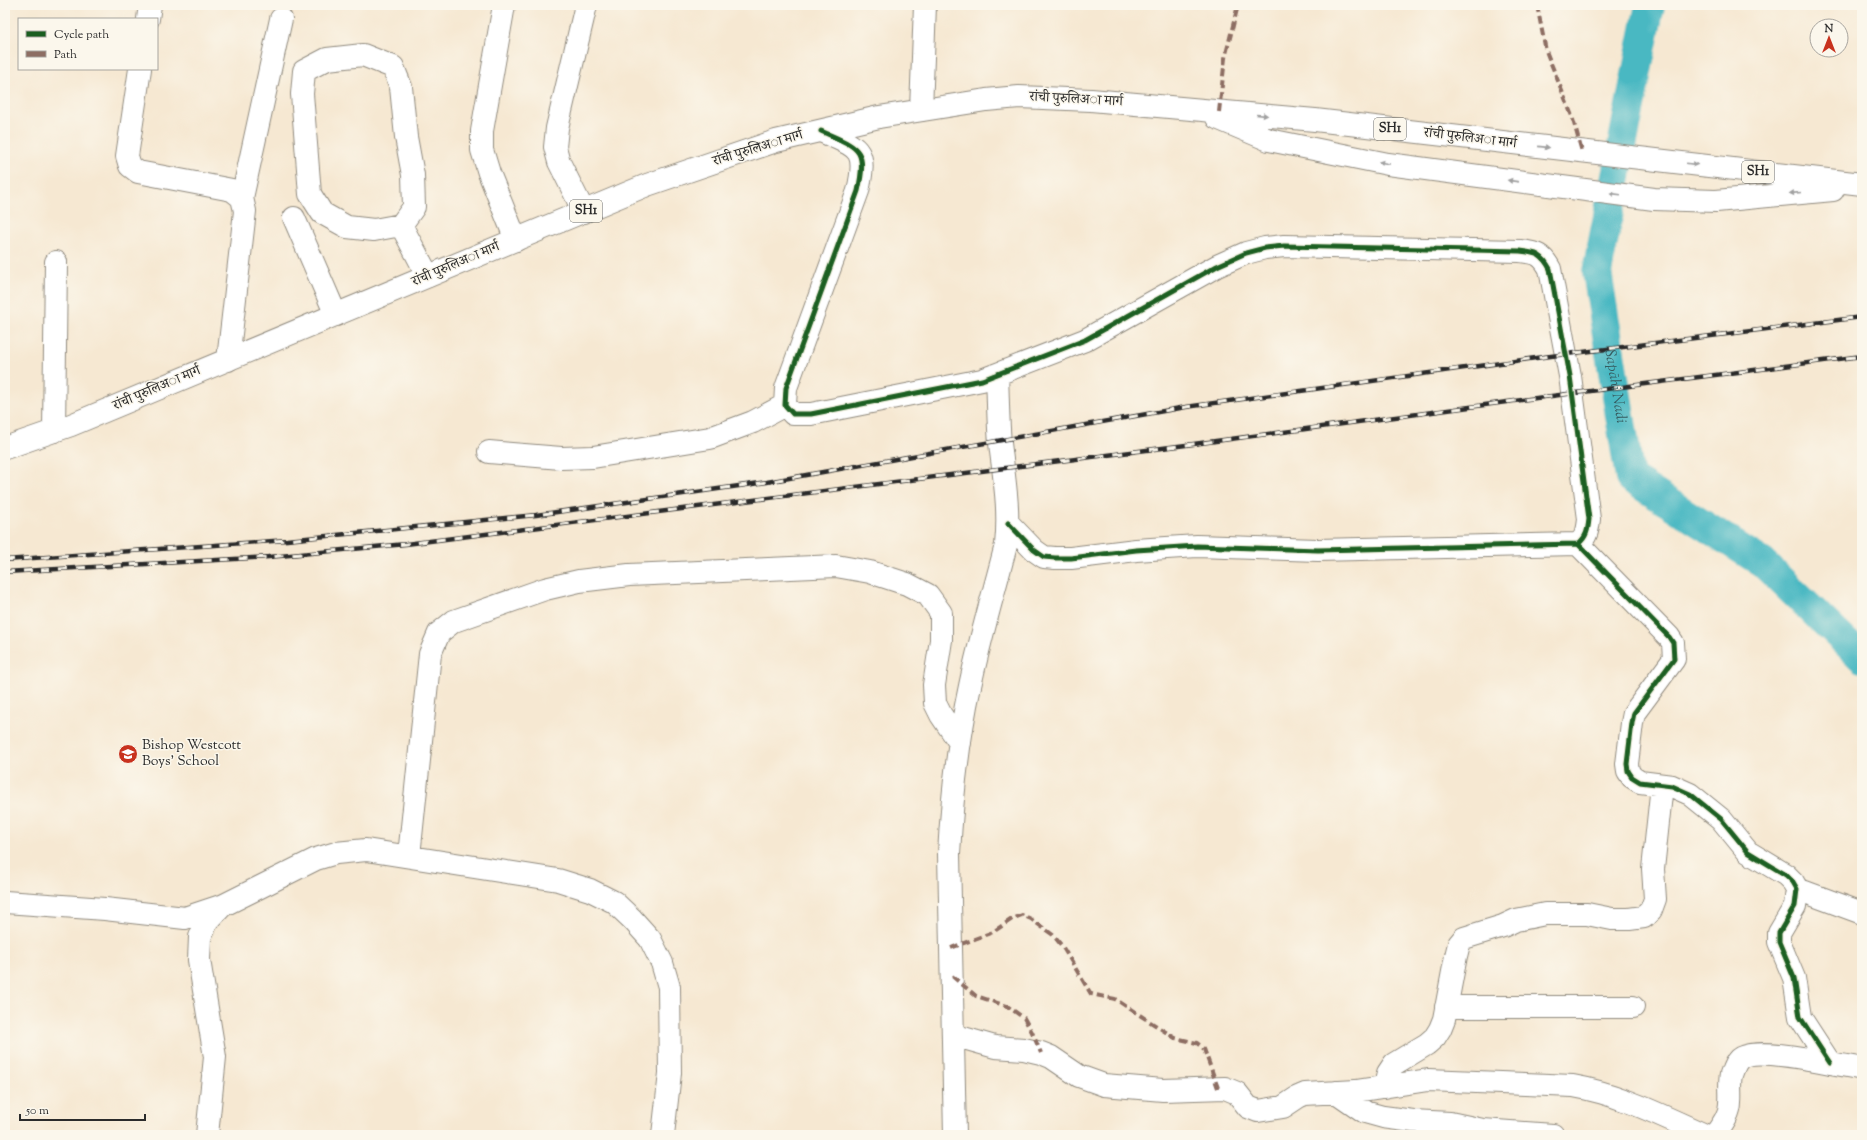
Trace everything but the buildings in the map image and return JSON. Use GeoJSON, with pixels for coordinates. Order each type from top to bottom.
{"type":"FeatureCollection","features":[{"type":"Feature","properties":{"kind":"street"},"geometry":{"type":"LineString","coordinates":[[148,18],[150,5]]}},
{"type":"Feature","properties":{"kind":"street"},"geometry":{"type":"LineString","coordinates":[[504,5],[482,131],[482,150],[489,173],[516,240]]}},
{"type":"Feature","properties":{"kind":"street"},"geometry":{"type":"LineString","coordinates":[[584,212],[559,162],[555,147],[557,128],[586,5]]}},
{"type":"Feature","properties":{"kind":"street"},"geometry":{"type":"LineString","coordinates":[[921,110],[925,5]]}},
{"type":"Feature","properties":{"kind":"street"},"geometry":{"type":"LineString","coordinates":[[228,360],[245,211],[242,198],[280,19]]}},
{"type":"Feature","properties":{"kind":"street"},"geometry":{"type":"LineString","coordinates":[[363,55],[393,67],[401,87],[406,137],[413,175],[414,207],[401,225],[374,230],[347,227],[322,213],[310,194],[302,94],[304,71],[327,59],[363,55]]}},
{"type":"Feature","properties":{"kind":"street"},"geometry":{"type":"LineString","coordinates":[[140,70],[127,156],[130,166],[138,172],[153,176],[232,190],[242,198]]}},
{"type":"Feature","properties":{"kind":"street","name":"रांची पुरुलिअा मार्ग"},"geometry":{"type":"LineString","coordinates":[[5,448],[54,431],[228,360],[647,186],[776,141],[879,117],[986,100],[1019,97],[1092,100],[1315,120],[1862,184]]}},
{"type":"Feature","properties":{"kind":"street","name":"SH1"},"geometry":{"type":"LineString","coordinates":[[1195,110],[1277,141],[1388,164],[1654,199],[1716,201],[1862,187]]}},
{"type":"Feature","properties":{"kind":"street"},"geometry":{"type":"LineString","coordinates":[[821,130],[853,145],[860,153],[863,170],[858,191],[786,388],[785,405],[794,414],[811,414],[982,380],[997,375],[1085,340],[1217,266],[1246,253],[1265,248],[1292,246],[1520,251],[1537,253],[1545,260],[1550,269],[1570,376],[1589,519],[1588,531],[1584,540],[1578,544],[1318,550],[1197,546],[1142,550],[1071,558],[1054,558],[1044,557],[1034,550],[1008,523]]}},
{"type":"Feature","properties":{"kind":"street"},"geometry":{"type":"LineString","coordinates":[[294,218],[336,315]]}},
{"type":"Feature","properties":{"kind":"street"},"geometry":{"type":"LineString","coordinates":[[401,225],[428,276]]}},
{"type":"Feature","properties":{"kind":"street"},"geometry":{"type":"LineString","coordinates":[[54,431],[56,262]]}},
{"type":"Feature","properties":{"kind":"street"},"geometry":{"type":"LineString","coordinates":[[955,1135],[950,854],[952,810],[960,744],[970,685],[1006,545],[1008,500],[1000,441],[997,375]]}},
{"type":"Feature","properties":{"kind":"street"},"geometry":{"type":"LineString","coordinates":[[489,452],[561,458],[593,457],[710,438],[753,422],[785,405]]}},
{"type":"Feature","properties":{"kind":"street"},"geometry":{"type":"LineString","coordinates":[[1578,544],[1669,637],[1673,643],[1674,659],[1634,713],[1627,764],[1628,771],[1632,777],[1640,782],[1672,786],[1690,794],[1721,819],[1748,852],[1786,875],[1793,882],[1797,889],[1795,906],[1779,933],[1779,942],[1794,978],[1800,1017],[1830,1064]]}},
{"type":"Feature","properties":{"kind":"street"},"geometry":{"type":"LineString","coordinates":[[409,856],[430,654],[439,633],[454,621],[545,589],[579,581],[629,575],[836,566],[870,572],[907,584],[928,595],[941,613],[941,640],[934,685],[935,703],[960,744]]}},
{"type":"Feature","properties":{"kind":"street"},"geometry":{"type":"LineString","coordinates":[[1385,1087],[1388,1073],[1394,1064],[1427,1044],[1435,1037],[1444,1019],[1456,956],[1459,944],[1464,938],[1503,926],[1516,920],[1539,915],[1573,914],[1612,919],[1644,917],[1651,910],[1655,900],[1653,869],[1662,785]]}},
{"type":"Feature","properties":{"kind":"street"},"geometry":{"type":"LineString","coordinates":[[5,902],[105,909],[186,918],[222,906],[316,859],[336,853],[366,850],[558,880],[590,890],[614,902],[632,918],[650,939],[662,963],[669,987],[670,1073],[663,1135]]}},
{"type":"Feature","properties":{"kind":"street"},"geometry":{"type":"LineString","coordinates":[[1797,889],[1862,913]]}},
{"type":"Feature","properties":{"kind":"street"},"geometry":{"type":"LineString","coordinates":[[207,1135],[215,1057],[199,960],[200,937],[207,922],[222,906]]}},
{"type":"Feature","properties":{"kind":"street"},"geometry":{"type":"LineString","coordinates":[[1446,1007],[1634,1007]]}},
{"type":"Feature","properties":{"kind":"street"},"geometry":{"type":"LineString","coordinates":[[953,1035],[995,1047],[1024,1049],[1040,1053],[1051,1057],[1079,1076],[1104,1085],[1163,1090],[1212,1088],[1230,1089],[1237,1093],[1248,1107],[1258,1111],[1284,1107],[1305,1094],[1385,1087],[1410,1081],[1428,1080],[1573,1086],[1597,1090],[1616,1096],[1705,1135]]}},
{"type":"Feature","properties":{"kind":"street"},"geometry":{"type":"LineString","coordinates":[[1714,1135],[1726,1120],[1730,1105],[1730,1078],[1734,1066],[1740,1058],[1752,1053],[1768,1053],[1862,1069]]}},
{"type":"Feature","properties":{"kind":"street"},"geometry":{"type":"LineString","coordinates":[[1336,1092],[1365,1112],[1383,1117],[1413,1121],[1450,1123],[1483,1130],[1553,1135]]}},
{"type":"Feature","properties":{"kind":"waterway","name":"Sapāhi Nadi"},"geometry":{"type":"LineString","coordinates":[[1650,5],[1597,272],[1630,478],[1763,563],[1862,658]]}},
{"type":"Feature","properties":{"kind":"railway"},"geometry":{"type":"LineString","coordinates":[[5,560],[287,540],[536,515],[767,482],[1186,407],[1543,357],[1862,317]]}},
{"type":"Feature","properties":{"kind":"railway"},"geometry":{"type":"LineString","coordinates":[[5,572],[269,557],[406,544],[1186,445],[1862,356]]}},
{"type":"Feature","properties":{"kind":"marked path"},"geometry":{"type":"LineString","coordinates":[[1219,112],[1225,58],[1238,5]]}},
{"type":"Feature","properties":{"kind":"marked path"},"geometry":{"type":"LineString","coordinates":[[1537,5],[1546,51],[1572,116],[1582,152]]}},
{"type":"Feature","properties":{"kind":"marked path"},"geometry":{"type":"LineString","coordinates":[[951,948],[993,932],[1012,919],[1022,915],[1031,919],[1053,935],[1062,946],[1091,994],[1115,999],[1175,1038],[1197,1043],[1204,1049],[1218,1088]]}},
{"type":"Feature","properties":{"kind":"marked path"},"geometry":{"type":"LineString","coordinates":[[952,976],[976,996],[1007,1006],[1024,1018],[1041,1053]]}},
{"type":"Feature","properties":{"kind":"cycle path"},"geometry":{"type":"LineString","coordinates":[[821,131],[844,141],[857,151],[862,165],[861,176],[858,191],[786,388],[785,405],[793,414],[811,414],[982,380],[1085,340],[1217,266],[1246,253],[1265,248],[1284,246],[1520,251],[1538,255],[1544,260],[1550,269],[1570,376],[1589,519],[1585,536],[1578,544]]}},
{"type":"Feature","properties":{"kind":"cycle path"},"geometry":{"type":"LineString","coordinates":[[1008,523],[1034,550],[1044,557],[1055,558],[1071,558],[1136,550],[1197,546],[1318,550],[1578,544],[1669,637],[1673,643],[1674,659],[1634,713],[1627,764],[1628,771],[1632,777],[1640,782],[1672,786],[1690,794],[1721,819],[1748,852],[1786,875],[1793,882],[1797,889],[1795,906],[1779,933],[1779,942],[1794,978],[1800,1017],[1830,1063]]}},
{"type":"Feature","properties":{"kind":"place","name":"Bishop Westcott Boys' School"},"geometry":{"type":"Point","coordinates":[128,754]}}]}
